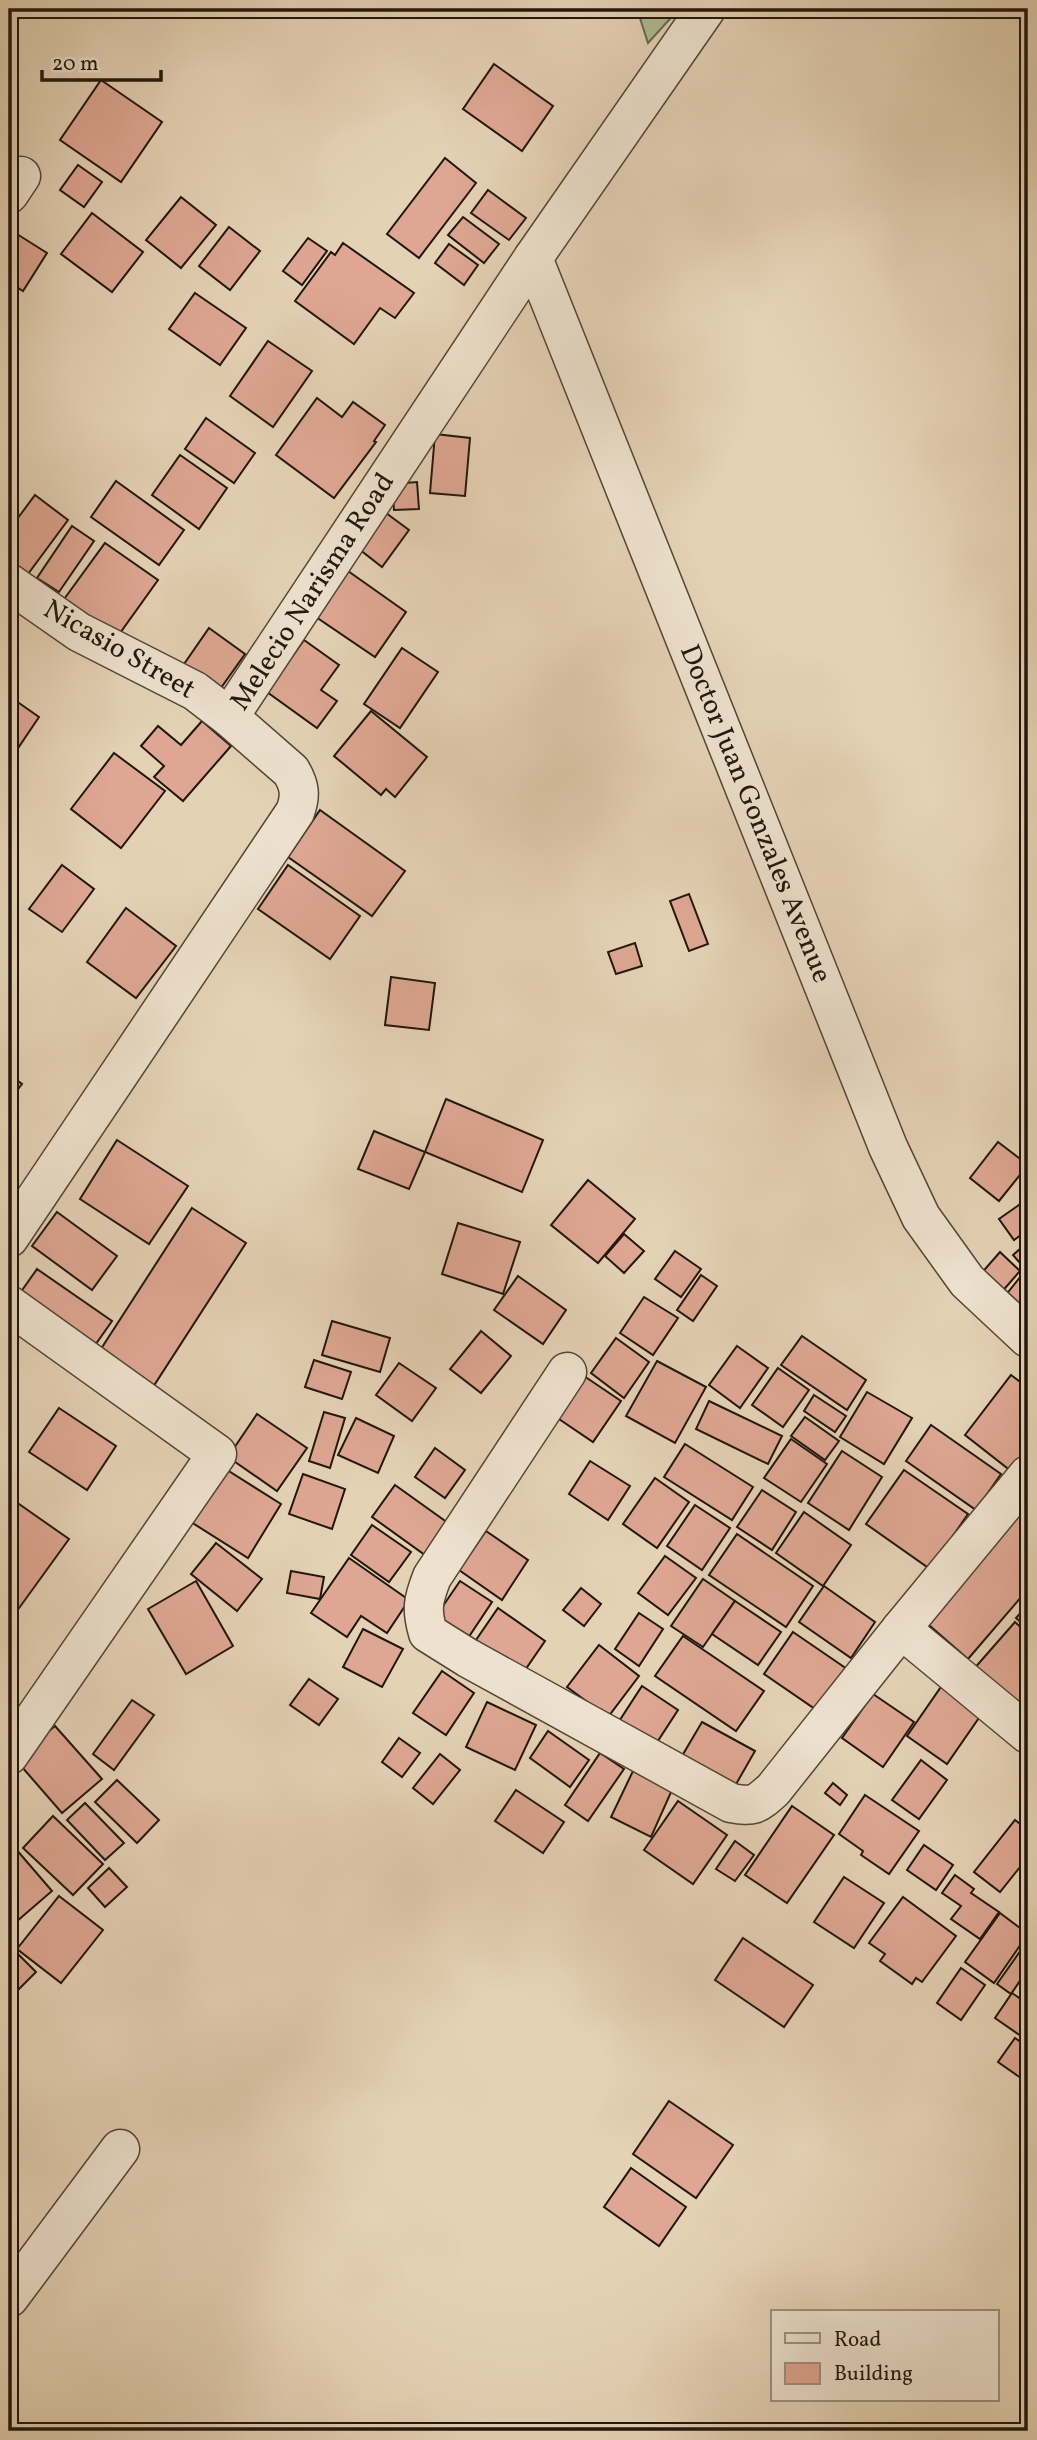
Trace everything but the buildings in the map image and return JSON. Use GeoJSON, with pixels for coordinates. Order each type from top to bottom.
{"type":"FeatureCollection","features":[{"type":"Feature","properties":{"kind":"street","name":"Melecio Narisma Road"},"geometry":{"type":"LineString","coordinates":[[9,1238],[295,813],[301,797],[290,771],[229,717],[533,258],[706,9]]}},
{"type":"Feature","properties":{"kind":"street","name":"Doctor Juan Gonzales Avenue"},"geometry":{"type":"LineString","coordinates":[[533,258],[888,1147],[921,1217],[967,1281],[1028,1338]]}},
{"type":"Feature","properties":{"kind":"street","name":"Nicasio Street"},"geometry":{"type":"LineString","coordinates":[[9,583],[79,632],[195,691],[229,717]]}},
{"type":"Feature","properties":{"kind":"street"},"geometry":{"type":"LineString","coordinates":[[9,1305],[217,1454],[9,1755]]}},
{"type":"Feature","properties":{"kind":"street"},"geometry":{"type":"LineString","coordinates":[[567,1372],[432,1577],[422,1613],[428,1633],[468,1658],[731,1802],[748,1806],[758,1804],[774,1790],[901,1629],[1028,1475]]}},
{"type":"Feature","properties":{"kind":"street"},"geometry":{"type":"LineString","coordinates":[[901,1629],[1028,1734]]}},
{"type":"Feature","properties":{"kind":"street"},"geometry":{"type":"LineString","coordinates":[[9,2298],[120,2149]]}},
{"type":"Feature","properties":{"kind":"green space"},"geometry":{"type":"Polygon","coordinates":[[[637,9],[679,9],[648,43],[637,9]]]}}]}
